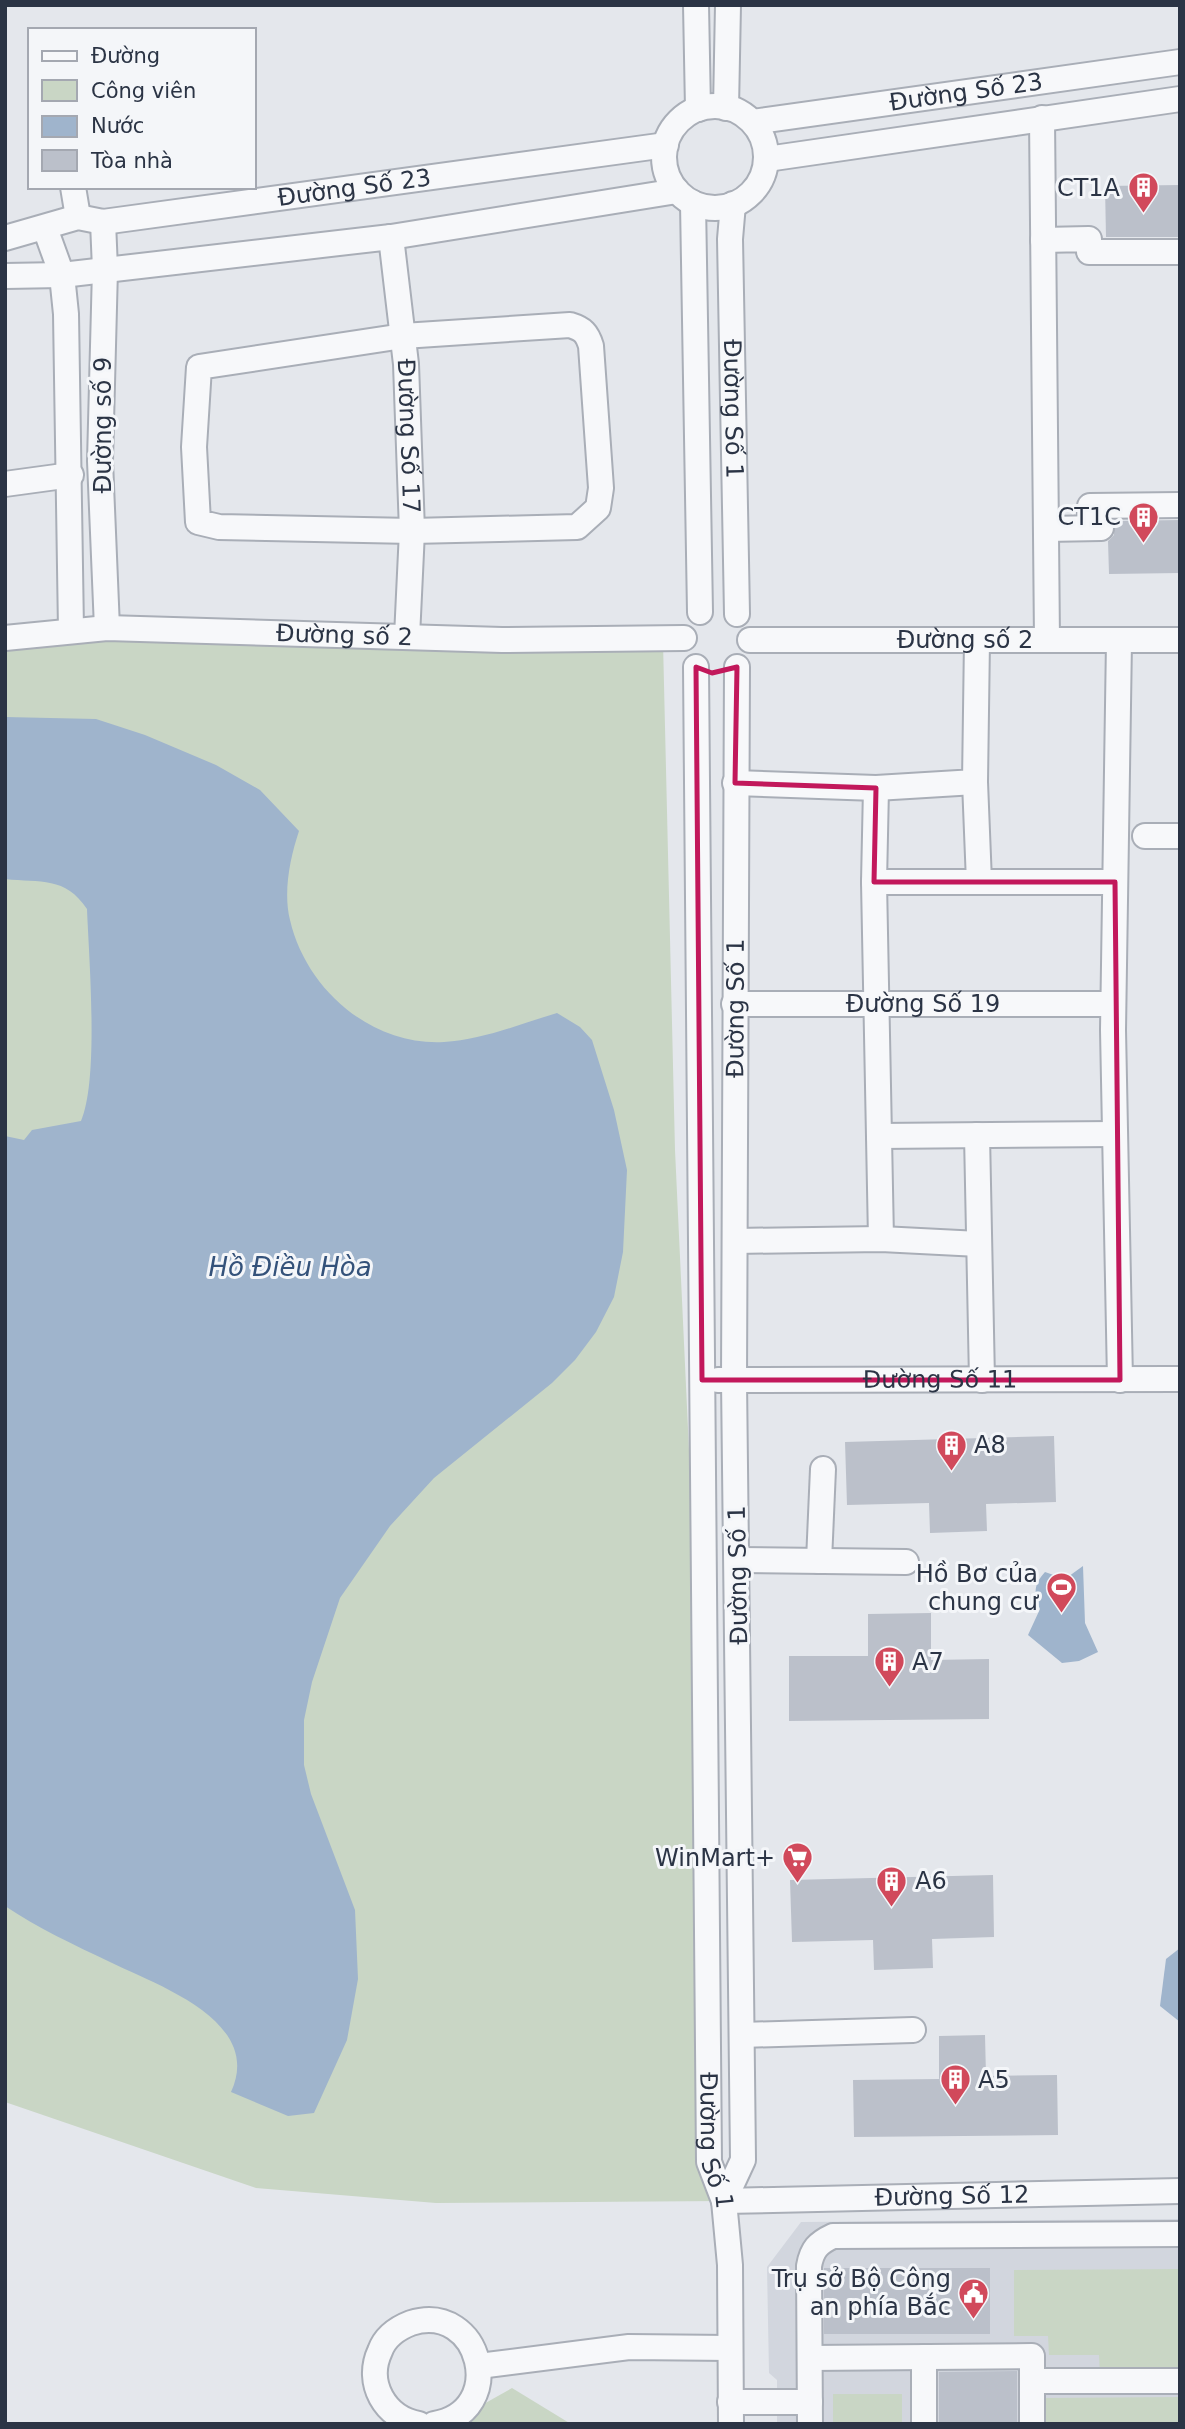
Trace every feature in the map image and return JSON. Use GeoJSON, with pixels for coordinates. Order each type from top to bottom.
{"type":"FeatureCollection","features":[{"type":"Feature","properties":{"kind":"street"},"geometry":{"type":"LineString","coordinates":[[696,5],[698,109]]}},
{"type":"Feature","properties":{"kind":"street"},"geometry":{"type":"LineString","coordinates":[[726,108],[727,5]]}},
{"type":"Feature","properties":{"kind":"street","name":"Đường Số 23"},"geometry":{"type":"LineString","coordinates":[[753,122],[1180,62]]}},
{"type":"Feature","properties":{"kind":"street","name":"Đường Số 23"},"geometry":{"type":"LineString","coordinates":[[766,159],[1180,99]]}},
{"type":"Feature","properties":{"kind":"street"},"geometry":{"type":"LineString","coordinates":[[726,108],[737,110],[753,122],[763,139],[766,159],[762,178],[750,194],[733,204],[713,208],[685,197],[666,175],[666,145],[669,135],[681,119],[698,109],[726,108]]}},
{"type":"Feature","properties":{"kind":"street"},"geometry":{"type":"LineString","coordinates":[[1042,118],[1047,640]]}},
{"type":"Feature","properties":{"kind":"street","name":"Đường Số 23"},"geometry":{"type":"LineString","coordinates":[[5,238],[78,217],[103,222],[666,145]]}},
{"type":"Feature","properties":{"kind":"street"},"geometry":{"type":"LineString","coordinates":[[73,189],[78,217]]}},
{"type":"Feature","properties":{"kind":"street","name":"Đường Số 23"},"geometry":{"type":"LineString","coordinates":[[5,276],[62,275],[391,237],[685,197]]}},
{"type":"Feature","properties":{"kind":"street","name":"Đường Số 1"},"geometry":{"type":"LineString","coordinates":[[685,197],[700,612]]}},
{"type":"Feature","properties":{"kind":"street","name":"Đường Số 1"},"geometry":{"type":"LineString","coordinates":[[733,204],[730,239],[737,614]]}},
{"type":"Feature","properties":{"kind":"street","name":"Đường số 9"},"geometry":{"type":"LineString","coordinates":[[103,222],[105,269],[100,461],[107,628]]}},
{"type":"Feature","properties":{"kind":"street","name":"Đường số 9"},"geometry":{"type":"LineString","coordinates":[[45,228],[62,275],[66,314],[71,475],[71,630]]}},
{"type":"Feature","properties":{"kind":"street","name":"Đường Số 17"},"geometry":{"type":"LineString","coordinates":[[391,237],[403,336],[412,531],[407,637]]}},
{"type":"Feature","properties":{"kind":"street"},"geometry":{"type":"LineString","coordinates":[[1043,240],[1089,239],[1089,252],[1180,252]]}},
{"type":"Feature","properties":{"kind":"street"},"geometry":{"type":"LineString","coordinates":[[570,325],[581,328],[588,335],[591,346],[601,488],[598,508],[577,527],[412,531],[219,527],[198,522],[194,447],[199,368],[403,336],[570,325]]}},
{"type":"Feature","properties":{"kind":"street"},"geometry":{"type":"LineString","coordinates":[[5,484],[71,475]]}},
{"type":"Feature","properties":{"kind":"street"},"geometry":{"type":"LineString","coordinates":[[1046,529],[1096,528],[1090,506],[1180,505]]}},
{"type":"Feature","properties":{"kind":"street"},"geometry":{"type":"LineString","coordinates":[[718,608],[737,614],[748,630],[750,639],[749,650],[737,667],[712,673],[696,667],[687,654],[684,639],[688,623],[700,612],[718,608]]}},
{"type":"Feature","properties":{"kind":"street","name":"Đường số 2"},"geometry":{"type":"LineString","coordinates":[[5,638],[107,628],[407,637],[684,639]]}},
{"type":"Feature","properties":{"kind":"street","name":"Đường số 2"},"geometry":{"type":"LineString","coordinates":[[750,639],[1180,640]]}},
{"type":"Feature","properties":{"kind":"street"},"geometry":{"type":"LineString","coordinates":[[977,640],[975,782],[979,882]]}},
{"type":"Feature","properties":{"kind":"street"},"geometry":{"type":"LineString","coordinates":[[1119,640],[1113,1004],[1120,1380]]}},
{"type":"Feature","properties":{"kind":"street","name":"Đường Số 1"},"geometry":{"type":"LineString","coordinates":[[696,667],[709,2162],[724,2202]]}},
{"type":"Feature","properties":{"kind":"street","name":"Đường Số 1"},"geometry":{"type":"LineString","coordinates":[[724,2202],[743,2160],[734,1380],[737,667]]}},
{"type":"Feature","properties":{"kind":"street"},"geometry":{"type":"LineString","coordinates":[[735,783],[876,788],[975,782]]}},
{"type":"Feature","properties":{"kind":"street"},"geometry":{"type":"LineString","coordinates":[[876,788],[874,882],[881,1239]]}},
{"type":"Feature","properties":{"kind":"street"},"geometry":{"type":"LineString","coordinates":[[1145,836],[1180,836]]}},
{"type":"Feature","properties":{"kind":"street"},"geometry":{"type":"LineString","coordinates":[[874,882],[1115,882]]}},
{"type":"Feature","properties":{"kind":"street","name":"Đường Số 19"},"geometry":{"type":"LineString","coordinates":[[734,1004],[1113,1004]]}},
{"type":"Feature","properties":{"kind":"street"},"geometry":{"type":"LineString","coordinates":[[879,1136],[1115,1134]]}},
{"type":"Feature","properties":{"kind":"street"},"geometry":{"type":"LineString","coordinates":[[977,1135],[982,1380]]}},
{"type":"Feature","properties":{"kind":"street"},"geometry":{"type":"LineString","coordinates":[[735,1241],[881,1239],[979,1244]]}},
{"type":"Feature","properties":{"kind":"street","name":"Đường Số 11"},"geometry":{"type":"LineString","coordinates":[[702,1380],[1180,1379]]}},
{"type":"Feature","properties":{"kind":"street"},"geometry":{"type":"LineString","coordinates":[[819,1561],[823,1469]]}},
{"type":"Feature","properties":{"kind":"street"},"geometry":{"type":"LineString","coordinates":[[737,1560],[906,1562]]}},
{"type":"Feature","properties":{"kind":"street"},"geometry":{"type":"LineString","coordinates":[[742,2035],[914,2030]]}},
{"type":"Feature","properties":{"kind":"street","name":"Đường Số 12"},"geometry":{"type":"LineString","coordinates":[[724,2202],[1180,2190]]}},
{"type":"Feature","properties":{"kind":"street"},"geometry":{"type":"LineString","coordinates":[[724,2202],[730,2265],[731,2413],[810,2413],[809,2266],[811,2253],[820,2242],[834,2236],[1180,2234]]}},
{"type":"Feature","properties":{"kind":"street"},"geometry":{"type":"LineString","coordinates":[[419,2424],[393,2413],[381,2399],[375,2382],[375,2364],[380,2349],[390,2336],[403,2326],[419,2321],[452,2326],[465,2336],[479,2365],[479,2384],[472,2400],[460,2414],[434,2424]]}},
{"type":"Feature","properties":{"kind":"street"},"geometry":{"type":"LineString","coordinates":[[479,2365],[629,2347],[730,2348]]}},
{"type":"Feature","properties":{"kind":"street"},"geometry":{"type":"LineString","coordinates":[[810,2358],[1032,2356],[1032,2424]]}},
{"type":"Feature","properties":{"kind":"street"},"geometry":{"type":"LineString","coordinates":[[924,2357],[925,2424]]}},
{"type":"Feature","properties":{"kind":"street"},"geometry":{"type":"LineString","coordinates":[[1032,2381],[1180,2381]]}},
{"type":"Feature","properties":{"kind":"highlighted area"},"geometry":{"type":"Polygon","coordinates":[[[696,667],[712,673],[737,667],[735,783],[876,788],[874,882],[1115,882],[1120,1380],[702,1380],[696,667]]]}},
{"type":"Feature","properties":{"kind":"shaded area","name":"Trụ sở Bộ Công an phía Bắc"},"geometry":{"type":"Polygon","coordinates":[[[1180,2219],[1180,2424],[777,2424],[777,2380],[769,2373],[767,2267],[801,2222],[1180,2219]]]}},
{"type":"Feature","properties":{"kind":"green space"},"geometry":{"type":"Polygon","coordinates":[[[108,631],[663,642],[675,1150],[724,2201],[436,2203],[256,2188],[5,2102],[5,643],[108,631]]]}},
{"type":"Feature","properties":{"kind":"green space"},"geometry":{"type":"Polygon","coordinates":[[[1180,2269],[1180,2374],[1100,2375],[1099,2355],[1049,2355],[1048,2336],[1014,2336],[1014,2270],[1180,2269]]]}},
{"type":"Feature","properties":{"kind":"green space"},"geometry":{"type":"Polygon","coordinates":[[[512,2388],[571,2424],[448,2424],[512,2388]]]}},
{"type":"Feature","properties":{"kind":"green space"},"geometry":{"type":"Polygon","coordinates":[[[833,2394],[902,2394],[902,2424],[833,2424],[833,2394]]]}},
{"type":"Feature","properties":{"kind":"green space"},"geometry":{"type":"Polygon","coordinates":[[[1180,2397],[1180,2424],[1045,2424],[1045,2398],[1180,2397]]]}},
{"type":"Feature","properties":{"kind":"water","name":"Hồ Điều Hòa"},"geometry":{"type":"Polygon","coordinates":[[[5,717],[96,719],[145,735],[216,765],[260,790],[299,831],[288,875],[287,898],[298,945],[327,990],[346,1008],[367,1023],[391,1034],[417,1041],[444,1042],[487,1035],[557,1013],[580,1027],[592,1040],[614,1110],[627,1170],[623,1252],[614,1297],[596,1332],[575,1360],[552,1383],[434,1478],[390,1526],[340,1598],[312,1682],[304,1720],[304,1765],[311,1794],[355,1910],[358,1979],[347,2040],[314,2113],[288,2116],[231,2092],[237,2067],[233,2045],[220,2026],[200,2009],[153,1982],[56,1936],[5,1906],[5,1136],[24,1140],[32,1130],[81,1121],[90,1078],[92,1018],[87,909],[79,898],[61,886],[5,879],[5,717]]]}},
{"type":"Feature","properties":{"kind":"water","name":"Hồ Bơ của chung cư"},"geometry":{"type":"Polygon","coordinates":[[[1083,1566],[1085,1623],[1098,1652],[1079,1661],[1062,1663],[1028,1635],[1040,1609],[1036,1594],[1037,1585],[1045,1572],[1065,1579],[1083,1566]]]}},
{"type":"Feature","properties":{"kind":"water"},"geometry":{"type":"Polygon","coordinates":[[[1180,1948],[1180,2022],[1160,2006],[1166,1959],[1180,1948]]]}},
{"type":"Feature","properties":{"kind":"building","name":"CT1A"},"geometry":{"type":"Polygon","coordinates":[[[1180,185],[1180,237],[1106,237],[1105,186],[1180,185]]]}},
{"type":"Feature","properties":{"kind":"building","name":"CT1C"},"geometry":{"type":"Polygon","coordinates":[[[1180,520],[1180,573],[1109,574],[1108,541],[1114,535],[1114,521],[1180,520]]]}},
{"type":"Feature","properties":{"kind":"building","name":"A8"},"geometry":{"type":"Polygon","coordinates":[[[1054,1436],[1056,1502],[986,1504],[987,1531],[930,1533],[929,1503],[847,1505],[845,1442],[1054,1436]]]}},
{"type":"Feature","properties":{"kind":"building","name":"A7"},"geometry":{"type":"Polygon","coordinates":[[[931,1613],[931,1660],[989,1659],[989,1719],[789,1721],[789,1656],[868,1656],[868,1614],[931,1613]]]}},
{"type":"Feature","properties":{"kind":"building","name":"A6"},"geometry":{"type":"Polygon","coordinates":[[[993,1875],[994,1937],[932,1939],[933,1968],[874,1970],[873,1940],[792,1942],[790,1880],[993,1875]]]}},
{"type":"Feature","properties":{"kind":"building","name":"A5"},"geometry":{"type":"Polygon","coordinates":[[[985,2035],[986,2076],[1057,2075],[1058,2135],[854,2137],[853,2080],[939,2079],[939,2036],[985,2035]]]}},
{"type":"Feature","properties":{"kind":"building"},"geometry":{"type":"Polygon","coordinates":[[[824,2268],[990,2268],[990,2334],[824,2334],[824,2268]]]}},
{"type":"Feature","properties":{"kind":"building"},"geometry":{"type":"Polygon","coordinates":[[[1017,2371],[1017,2424],[939,2424],[939,2372],[1017,2371]]]}},
{"type":"Feature","properties":{"kind":"place","name":"CT1A"},"geometry":{"type":"Point","coordinates":[1143,215]}},
{"type":"Feature","properties":{"kind":"place","name":"CT1C"},"geometry":{"type":"Point","coordinates":[1144,544]}},
{"type":"Feature","properties":{"kind":"place","name":"A8"},"geometry":{"type":"Point","coordinates":[951,1472]}},
{"type":"Feature","properties":{"kind":"place","name":"Hồ Bơ của chung cư"},"geometry":{"type":"Point","coordinates":[1061,1615]}},
{"type":"Feature","properties":{"kind":"place","name":"A7"},"geometry":{"type":"Point","coordinates":[889,1689]}},
{"type":"Feature","properties":{"kind":"place","name":"WinMart+"},"geometry":{"type":"Point","coordinates":[798,1885]}},
{"type":"Feature","properties":{"kind":"place","name":"A6"},"geometry":{"type":"Point","coordinates":[892,1908]}},
{"type":"Feature","properties":{"kind":"place","name":"A5"},"geometry":{"type":"Point","coordinates":[955,2107]}},
{"type":"Feature","properties":{"kind":"place","name":"Trụ sở Bộ Công an phía Bắc"},"geometry":{"type":"Point","coordinates":[974,2320]}}]}
